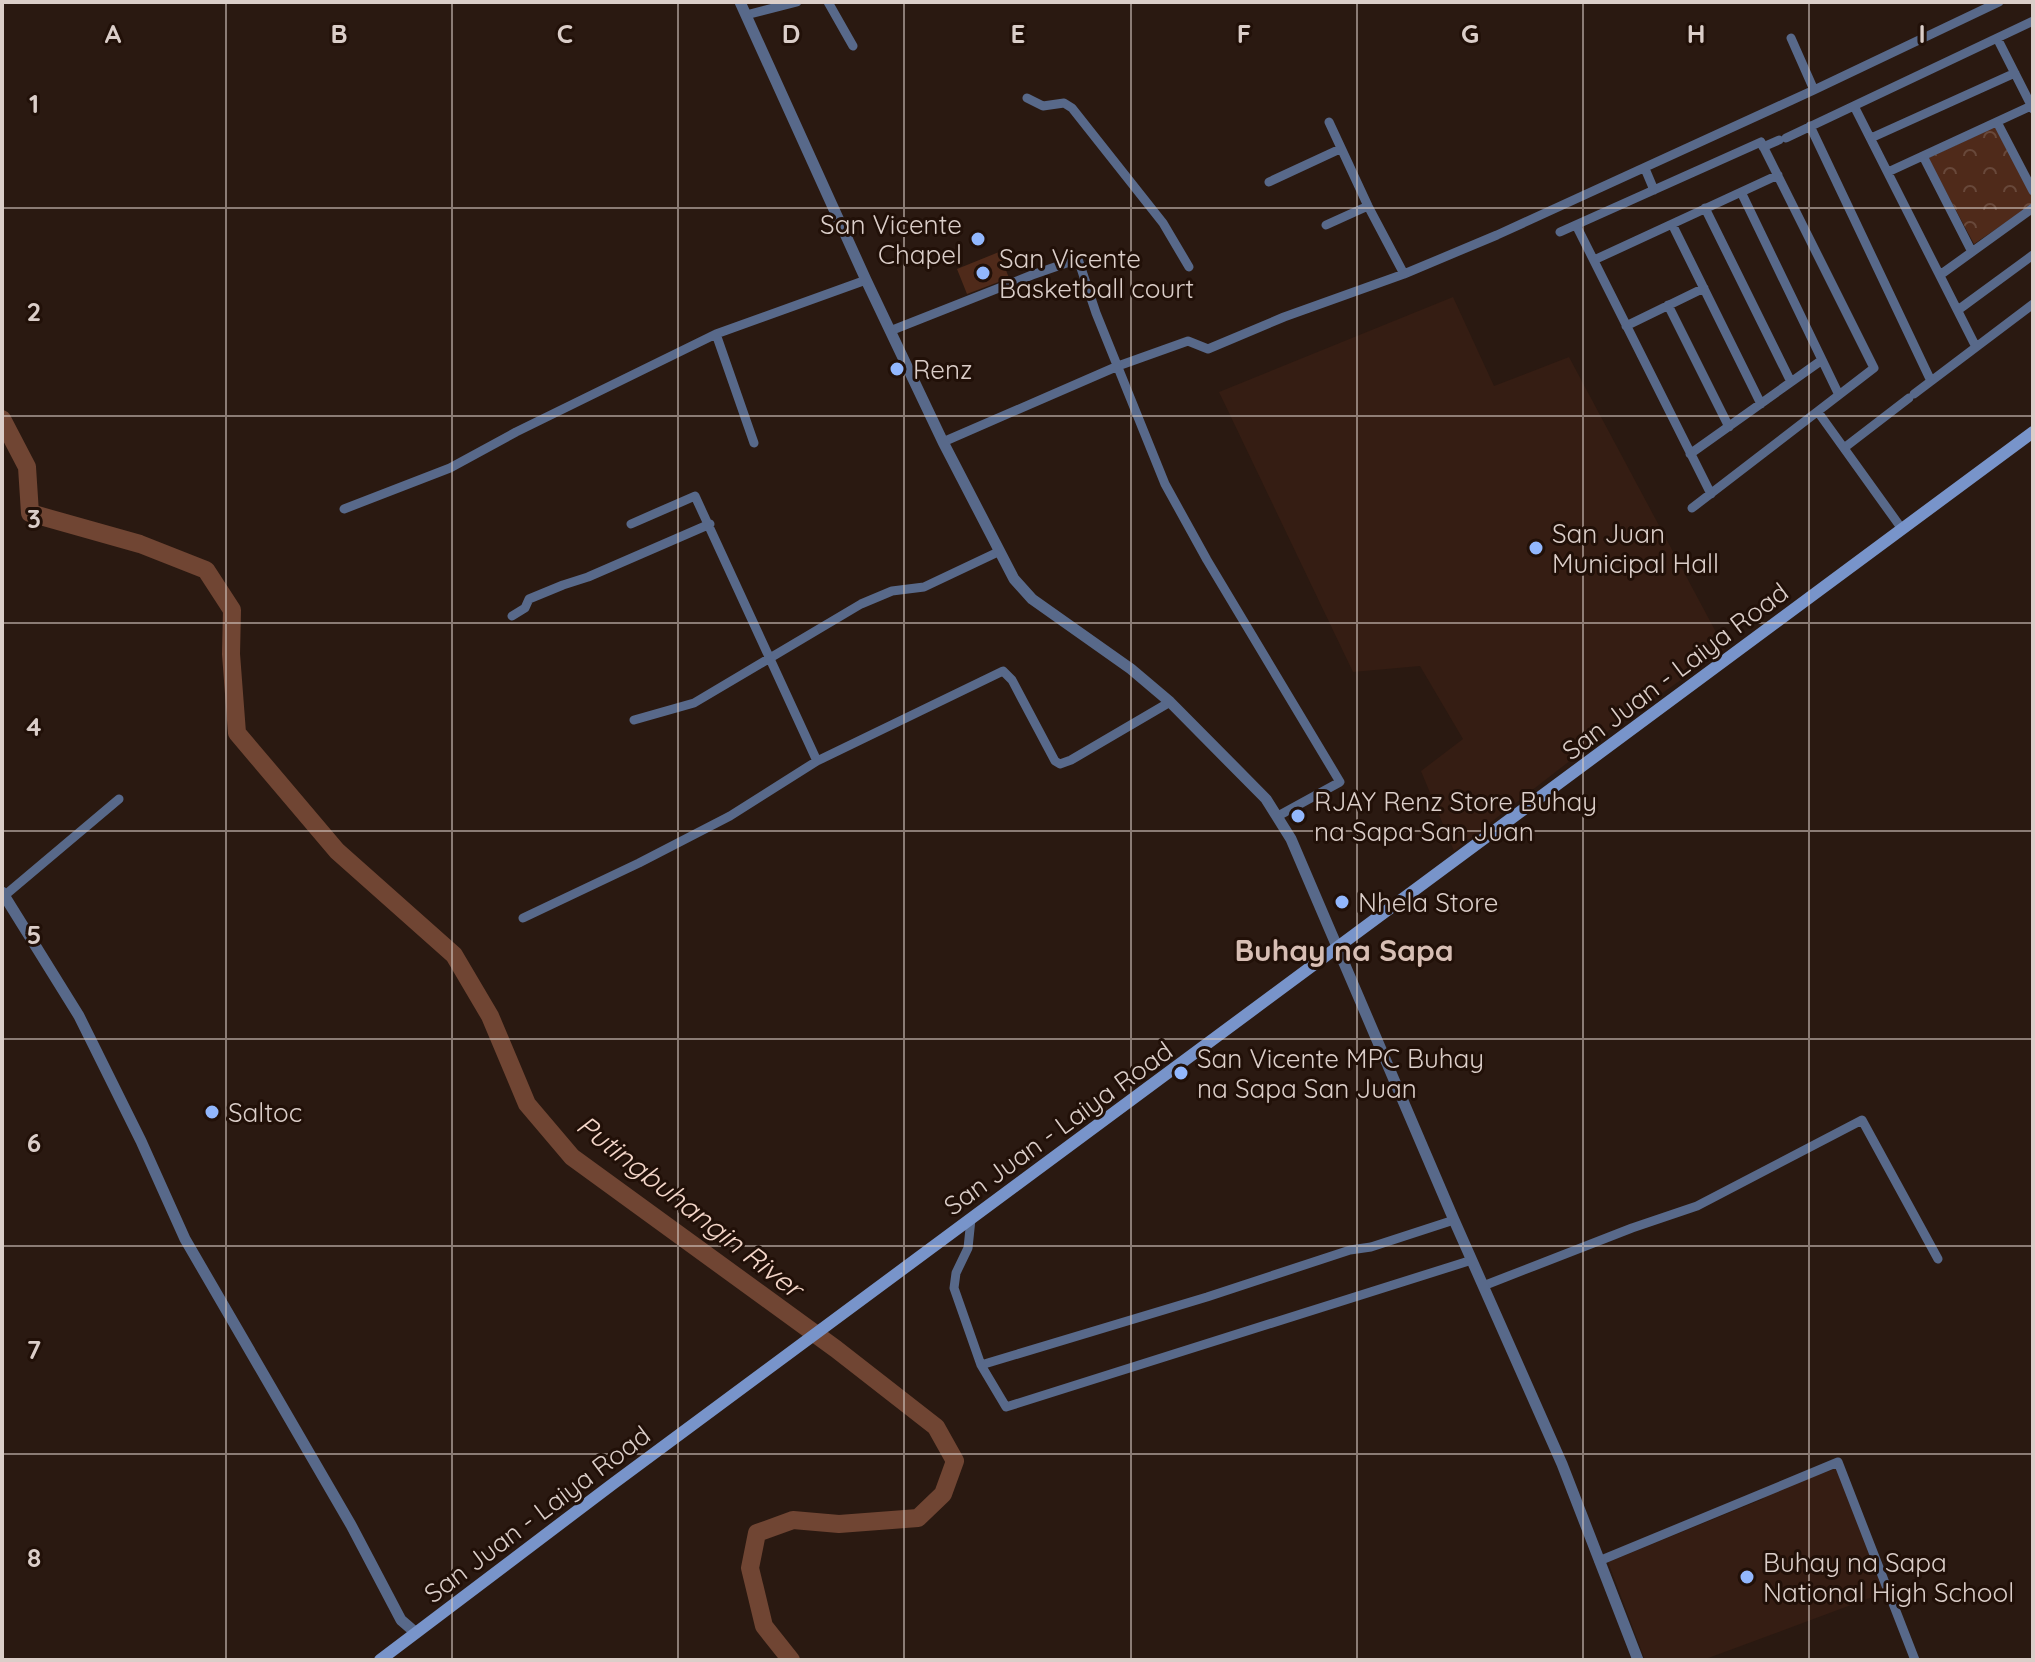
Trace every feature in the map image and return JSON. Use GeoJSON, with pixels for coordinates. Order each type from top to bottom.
{"type":"FeatureCollection","features":[{"type":"Feature","properties":{"kind":"main road","name":"San Juan - Laiya Road"},"geometry":{"type":"LineString","coordinates":[[380,1660],[840,1315],[2033,432]]}},
{"type":"Feature","properties":{"kind":"street"},"geometry":{"type":"LineString","coordinates":[[740,2],[890,331],[1014,579],[1032,599],[1131,669],[1170,702],[1250,783],[1278,816],[1291,839],[1562,1464],[1638,1660]]}},
{"type":"Feature","properties":{"kind":"street"},"geometry":{"type":"LineString","coordinates":[[746,15],[797,2]]}},
{"type":"Feature","properties":{"kind":"street"},"geometry":{"type":"LineString","coordinates":[[828,2],[853,46]]}},
{"type":"Feature","properties":{"kind":"street"},"geometry":{"type":"LineString","coordinates":[[943,442],[1118,366],[1188,341],[1208,349],[1284,317],[1404,274],[1814,90],[1999,2]]}},
{"type":"Feature","properties":{"kind":"street"},"geometry":{"type":"LineString","coordinates":[[1763,147],[2032,22]]}},
{"type":"Feature","properties":{"kind":"street"},"geometry":{"type":"LineString","coordinates":[[1791,38],[1814,90]]}},
{"type":"Feature","properties":{"kind":"street"},"geometry":{"type":"LineString","coordinates":[[1888,172],[2032,108],[1997,38]]}},
{"type":"Feature","properties":{"kind":"street"},"geometry":{"type":"LineString","coordinates":[[1871,138],[2015,73]]}},
{"type":"Feature","properties":{"kind":"street"},"geometry":{"type":"LineString","coordinates":[[1027,98],[1043,106],[1064,103],[1072,108],[1163,223],[1189,267]]}},
{"type":"Feature","properties":{"kind":"street"},"geometry":{"type":"LineString","coordinates":[[1854,106],[1976,347]]}},
{"type":"Feature","properties":{"kind":"street"},"geometry":{"type":"LineString","coordinates":[[1329,122],[1404,274]]}},
{"type":"Feature","properties":{"kind":"street"},"geometry":{"type":"LineString","coordinates":[[1997,122],[2033,191]]}},
{"type":"Feature","properties":{"kind":"street"},"geometry":{"type":"LineString","coordinates":[[1810,126],[1931,381]]}},
{"type":"Feature","properties":{"kind":"street"},"geometry":{"type":"LineString","coordinates":[[1560,232],[1761,142],[1874,368],[1692,508]]}},
{"type":"Feature","properties":{"kind":"street"},"geometry":{"type":"LineString","coordinates":[[1269,182],[1340,149]]}},
{"type":"Feature","properties":{"kind":"street"},"geometry":{"type":"LineString","coordinates":[[1923,156],[1972,252]]}},
{"type":"Feature","properties":{"kind":"street"},"geometry":{"type":"LineString","coordinates":[[1646,171],[1654,190]]}},
{"type":"Feature","properties":{"kind":"street"},"geometry":{"type":"LineString","coordinates":[[1594,260],[1778,175]]}},
{"type":"Feature","properties":{"kind":"street"},"geometry":{"type":"LineString","coordinates":[[1741,192],[1839,395]]}},
{"type":"Feature","properties":{"kind":"street"},"geometry":{"type":"LineString","coordinates":[[1326,225],[1368,206]]}},
{"type":"Feature","properties":{"kind":"street"},"geometry":{"type":"LineString","coordinates":[[1705,208],[1791,382]]}},
{"type":"Feature","properties":{"kind":"street"},"geometry":{"type":"LineString","coordinates":[[1940,275],[2033,208]]}},
{"type":"Feature","properties":{"kind":"street"},"geometry":{"type":"LineString","coordinates":[[1672,224],[1761,404]]}},
{"type":"Feature","properties":{"kind":"street"},"geometry":{"type":"LineString","coordinates":[[1576,225],[1711,494]]}},
{"type":"Feature","properties":{"kind":"street"},"geometry":{"type":"LineString","coordinates":[[1958,310],[2033,255]]}},
{"type":"Feature","properties":{"kind":"street"},"geometry":{"type":"LineString","coordinates":[[890,331],[1078,259],[1165,484],[1340,782],[1278,816]]}},
{"type":"Feature","properties":{"kind":"street"},"geometry":{"type":"LineString","coordinates":[[344,509],[450,468],[516,432],[716,334],[866,280]]}},
{"type":"Feature","properties":{"kind":"street"},"geometry":{"type":"LineString","coordinates":[[1626,326],[1704,288]]}},
{"type":"Feature","properties":{"kind":"street"},"geometry":{"type":"LineString","coordinates":[[1844,448],[2033,304]]}},
{"type":"Feature","properties":{"kind":"street"},"geometry":{"type":"LineString","coordinates":[[1668,305],[1729,427]]}},
{"type":"Feature","properties":{"kind":"street"},"geometry":{"type":"LineString","coordinates":[[716,334],[754,443]]}},
{"type":"Feature","properties":{"kind":"street"},"geometry":{"type":"LineString","coordinates":[[1690,454],[1822,360]]}},
{"type":"Feature","properties":{"kind":"street"},"geometry":{"type":"LineString","coordinates":[[1818,412],[1902,529]]}},
{"type":"Feature","properties":{"kind":"street"},"geometry":{"type":"LineString","coordinates":[[631,524],[695,496],[817,761]]}},
{"type":"Feature","properties":{"kind":"street"},"geometry":{"type":"LineString","coordinates":[[512,616],[525,608],[529,599],[710,524]]}},
{"type":"Feature","properties":{"kind":"street"},"geometry":{"type":"LineString","coordinates":[[634,720],[694,703],[877,596],[924,587],[998,552]]}},
{"type":"Feature","properties":{"kind":"street"},"geometry":{"type":"LineString","coordinates":[[523,918],[730,816],[817,761],[1003,671],[1012,680],[1055,761],[1060,764],[1170,702]]}},
{"type":"Feature","properties":{"kind":"street"},"geometry":{"type":"LineString","coordinates":[[119,799],[3,894],[79,1016],[139,1136],[185,1239],[351,1525],[401,1620],[416,1633]]}},
{"type":"Feature","properties":{"kind":"street"},"geometry":{"type":"LineString","coordinates":[[1483,1286],[1697,1206],[1862,1120],[1938,1259]]}},
{"type":"Feature","properties":{"kind":"street"},"geometry":{"type":"LineString","coordinates":[[971,1219],[968,1248],[956,1273],[954,1288],[981,1365],[1006,1407],[1472,1260]]}},
{"type":"Feature","properties":{"kind":"street"},"geometry":{"type":"LineString","coordinates":[[981,1365],[1454,1220]]}},
{"type":"Feature","properties":{"kind":"street"},"geometry":{"type":"LineString","coordinates":[[1599,1561],[1838,1462],[1915,1660]]}},
{"type":"Feature","properties":{"kind":"shaded area"},"geometry":{"type":"Polygon","coordinates":[[[1453,297],[1494,386],[1569,357],[1725,649],[1607,732],[1454,851],[1421,771],[1463,739],[1420,666],[1353,672],[1219,392],[1453,297]]]}},
{"type":"Feature","properties":{"kind":"shaded area","name":"Buhay na Sapa National High School"},"geometry":{"type":"Polygon","coordinates":[[[1837,1468],[1886,1592],[1703,1660],[1645,1660],[1608,1562],[1763,1499],[1765,1494],[1837,1468]]]}},
{"type":"Feature","properties":{"kind":"green space"},"geometry":{"type":"Polygon","coordinates":[[[1995,127],[2033,204],[1974,244],[1928,158],[1995,127]]]}},
{"type":"Feature","properties":{"kind":"green space","name":"San Vicente Basketball court"},"geometry":{"type":"Polygon","coordinates":[[[999,252],[1009,278],[967,294],[957,269],[999,252]]]}},
{"type":"Feature","properties":{"kind":"waterway","name":"Putingbuhangin River"},"geometry":{"type":"LineString","coordinates":[[2,419],[27,467],[30,513],[140,544],[206,570],[232,610],[231,654],[237,733],[337,851],[454,955],[490,1016],[527,1104],[572,1157],[836,1349],[936,1427],[955,1461],[943,1494],[918,1518],[839,1524],[793,1520],[757,1533],[750,1568],[764,1626],[791,1660]]}},
{"type":"Feature","properties":{"kind":"place","name":"San Vicente Chapel"},"geometry":{"type":"Point","coordinates":[978,239]}},
{"type":"Feature","properties":{"kind":"place","name":"San Vicente Basketball court"},"geometry":{"type":"Point","coordinates":[983,273]}},
{"type":"Feature","properties":{"kind":"place","name":"Renz"},"geometry":{"type":"Point","coordinates":[897,369]}},
{"type":"Feature","properties":{"kind":"place","name":"San Juan Municipal Hall"},"geometry":{"type":"Point","coordinates":[1536,548]}},
{"type":"Feature","properties":{"kind":"place","name":"RJAY Renz Store Buhay na Sapa San Juan"},"geometry":{"type":"Point","coordinates":[1298,816]}},
{"type":"Feature","properties":{"kind":"place","name":"Nhela Store"},"geometry":{"type":"Point","coordinates":[1342,902]}},
{"type":"Feature","properties":{"kind":"place","name":"San Vicente MPC Buhay na Sapa San Juan"},"geometry":{"type":"Point","coordinates":[1181,1073]}},
{"type":"Feature","properties":{"kind":"place","name":"Saltoc"},"geometry":{"type":"Point","coordinates":[212,1112]}},
{"type":"Feature","properties":{"kind":"place","name":"Buhay na Sapa National High School"},"geometry":{"type":"Point","coordinates":[1747,1577]}},
{"type":"Feature","properties":{"kind":"district","name":"Buhay na Sapa"},"geometry":{"type":"Point","coordinates":[1344,950]}}]}
